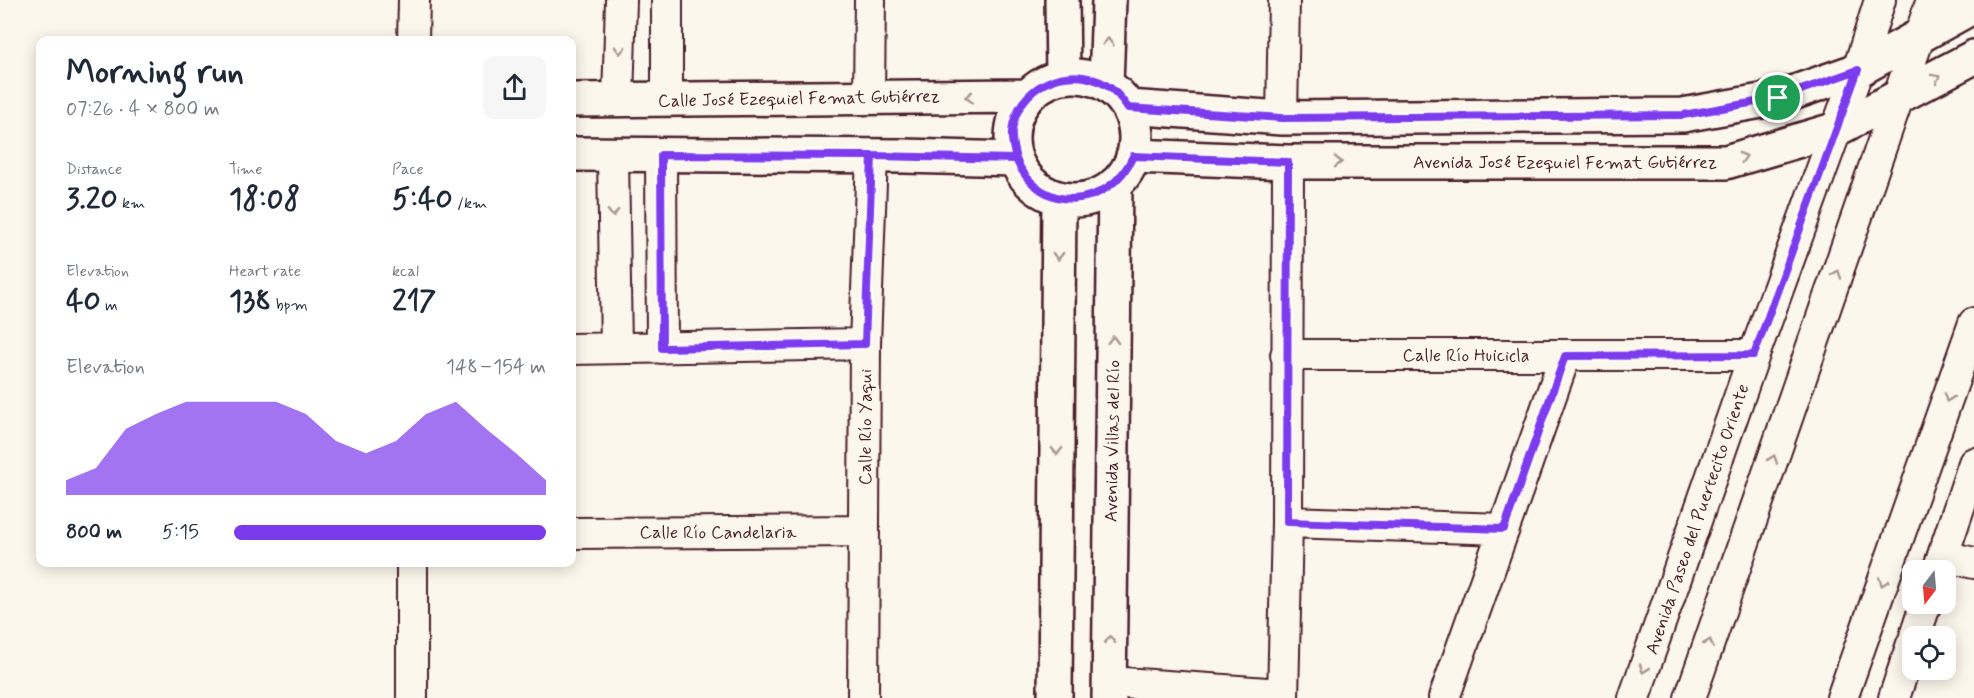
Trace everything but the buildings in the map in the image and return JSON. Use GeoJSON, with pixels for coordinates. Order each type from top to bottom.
{"type":"FeatureCollection","features":[{"type":"Feature","properties":{"kind":"street"},"geometry":{"type":"LineString","coordinates":[[413,36],[414,0]]}},
{"type":"Feature","properties":{"kind":"street"},"geometry":{"type":"LineString","coordinates":[[618,100],[621,0]]}},
{"type":"Feature","properties":{"kind":"street"},"geometry":{"type":"LineString","coordinates":[[667,0],[667,99]]}},
{"type":"Feature","properties":{"kind":"street"},"geometry":{"type":"LineString","coordinates":[[869,98],[870,0]]}},
{"type":"Feature","properties":{"kind":"street"},"geometry":{"type":"LineString","coordinates":[[1062,0],[1063,77]]}},
{"type":"Feature","properties":{"kind":"street"},"geometry":{"type":"LineString","coordinates":[[1027,96],[1018,109],[1012,129],[1016,159],[1023,173],[1038,188],[1059,198],[1080,199],[1099,194],[1115,184],[1127,169],[1136,142],[1134,124],[1117,96],[1109,0]]}},
{"type":"Feature","properties":{"kind":"street"},"geometry":{"type":"LineString","coordinates":[[1282,118],[1284,0]]}},
{"type":"Feature","properties":{"kind":"street","name":"Avenida Paseo del Puertecito Oriente"},"geometry":{"type":"LineString","coordinates":[[1634,698],[1754,355],[1858,70],[1880,0]]}},
{"type":"Feature","properties":{"kind":"street"},"geometry":{"type":"LineString","coordinates":[[1690,698],[1932,0]]}},
{"type":"Feature","properties":{"kind":"street"},"geometry":{"type":"LineString","coordinates":[[1117,96],[1282,118],[1683,115],[1778,98],[1858,70],[1974,6]]}},
{"type":"Feature","properties":{"kind":"street","name":"Avenida José Ezequiel Femat Gutiérrez"},"geometry":{"type":"LineString","coordinates":[[1133,156],[1288,162],[1726,162],[1837,129],[1898,99],[1974,57]]}},
{"type":"Feature","properties":{"kind":"street","name":"Calle José Ezequiel Femat Gutiérrez"},"geometry":{"type":"LineString","coordinates":[[576,100],[1027,96],[1037,87],[1063,77],[1090,78],[1117,96]]}},
{"type":"Feature","properties":{"kind":"street"},"geometry":{"type":"LineString","coordinates":[[576,154],[1016,159]]}},
{"type":"Feature","properties":{"kind":"street"},"geometry":{"type":"LineString","coordinates":[[612,155],[615,348]]}},
{"type":"Feature","properties":{"kind":"street"},"geometry":{"type":"LineString","coordinates":[[661,155],[662,348]]}},
{"type":"Feature","properties":{"kind":"street","name":"Calle Río Yaqui"},"geometry":{"type":"LineString","coordinates":[[863,698],[865,344],[872,156]]}},
{"type":"Feature","properties":{"kind":"street"},"geometry":{"type":"LineString","coordinates":[[1109,690],[1283,696],[1287,522],[1288,162]]}},
{"type":"Feature","properties":{"kind":"street","name":"Avenida Villas del Río"},"geometry":{"type":"LineString","coordinates":[[1109,690],[1115,184]]}},
{"type":"Feature","properties":{"kind":"street"},"geometry":{"type":"LineString","coordinates":[[1055,698],[1059,198]]}},
{"type":"Feature","properties":{"kind":"street"},"geometry":{"type":"LineString","coordinates":[[1842,698],[1966,371],[1974,323]]}},
{"type":"Feature","properties":{"kind":"street"},"geometry":{"type":"LineString","coordinates":[[576,349],[865,344]]}},
{"type":"Feature","properties":{"kind":"street","name":"Calle Río Huicicla"},"geometry":{"type":"LineString","coordinates":[[1286,354],[1754,355]]}},
{"type":"Feature","properties":{"kind":"street"},"geometry":{"type":"LineString","coordinates":[[1444,698],[1565,356]]}},
{"type":"Feature","properties":{"kind":"street"},"geometry":{"type":"LineString","coordinates":[[1941,560],[1974,463]]}},
{"type":"Feature","properties":{"kind":"street"},"geometry":{"type":"LineString","coordinates":[[1287,522],[1504,529]]}},
{"type":"Feature","properties":{"kind":"street","name":"Calle Río Candelaria"},"geometry":{"type":"LineString","coordinates":[[576,533],[864,531]]}},
{"type":"Feature","properties":{"kind":"street"},"geometry":{"type":"LineString","coordinates":[[1956,563],[1974,564]]}},
{"type":"Feature","properties":{"kind":"street"},"geometry":{"type":"LineString","coordinates":[[412,567],[412,698]]}},
{"type":"Feature","properties":{"kind":"street"},"geometry":{"type":"LineString","coordinates":[[1894,698],[1902,674]]}},
{"type":"Feature","properties":{"kind":"route"},"geometry":{"type":"LineString","coordinates":[[1778,98],[1683,115],[1282,118],[1128,108],[1119,95],[1106,85],[1090,78],[1063,77],[1037,87],[1018,109],[1012,129],[1016,159],[904,156],[661,155],[662,348],[865,344],[872,156],[1016,159],[1023,173],[1038,188],[1059,198],[1080,199],[1099,194],[1115,184],[1127,169],[1133,156],[1288,162],[1287,522],[1504,529],[1565,356],[1754,355],[1858,70],[1778,98]]}}]}
